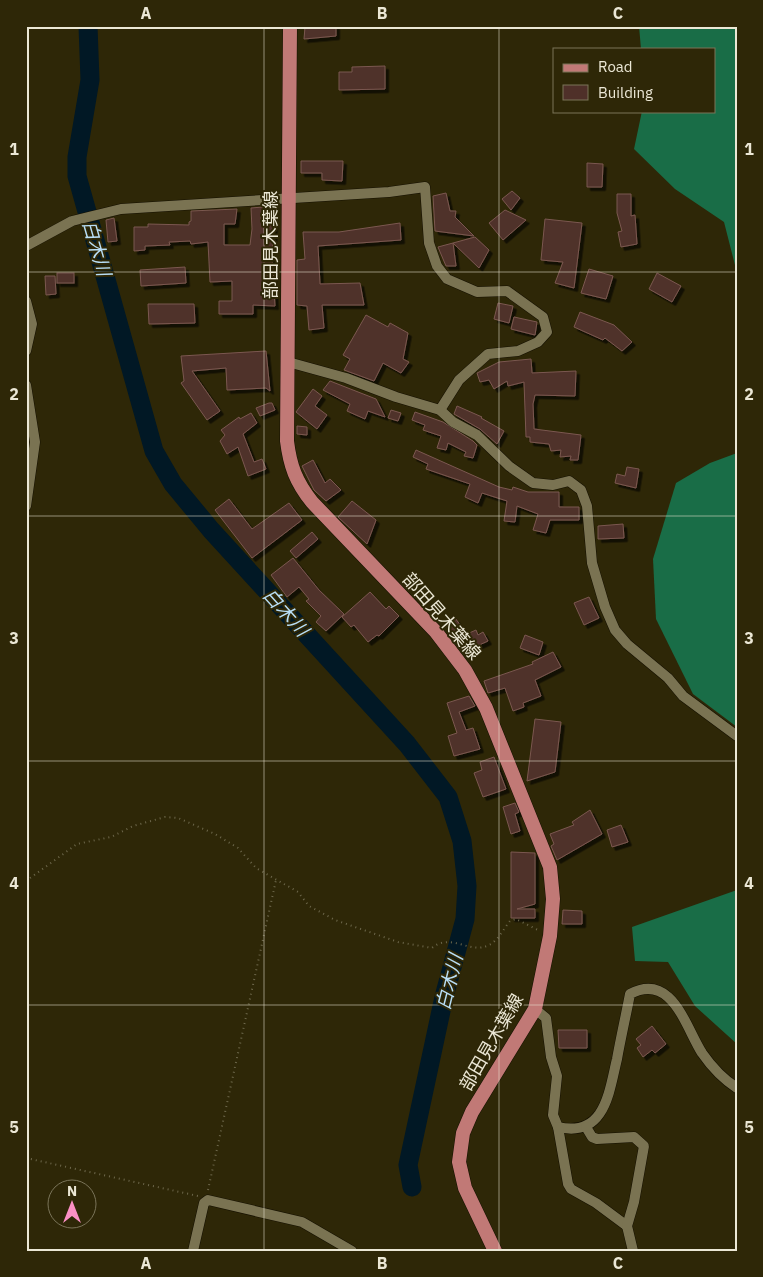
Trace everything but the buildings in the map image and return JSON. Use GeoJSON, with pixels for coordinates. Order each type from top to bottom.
{"type":"FeatureCollection","features":[{"type":"Feature","properties":{"kind":"main road","name":"部田見木葉線"},"geometry":{"type":"LineString","coordinates":[[290,26],[287,441],[289,464],[298,484],[312,502],[436,632],[465,670],[486,708],[550,867],[553,899],[550,936],[535,1010],[472,1112],[463,1133],[459,1162],[465,1188],[495,1251]]}},
{"type":"Feature","properties":{"kind":"street"},"geometry":{"type":"LineString","coordinates":[[26,246],[72,221],[121,209],[288,200],[425,187],[429,243],[437,266],[447,279],[477,292],[507,291],[543,317],[548,332],[538,342],[518,351],[488,354],[460,380],[440,410]]}},
{"type":"Feature","properties":{"kind":"street"},"geometry":{"type":"LineString","coordinates":[[26,300],[32,324],[26,351]]}},
{"type":"Feature","properties":{"kind":"street"},"geometry":{"type":"LineString","coordinates":[[288,362],[346,378],[396,397],[440,410],[453,422],[477,435],[509,466],[533,482],[553,485],[569,481],[581,490],[588,506],[592,564],[605,608],[615,630],[627,644],[668,678],[683,696],[737,736]]}},
{"type":"Feature","properties":{"kind":"street"},"geometry":{"type":"LineString","coordinates":[[26,385],[36,442],[26,506]]}},
{"type":"Feature","properties":{"kind":"street"},"geometry":{"type":"LineString","coordinates":[[558,1127],[571,1130],[586,1127],[598,1116],[607,1102],[630,994],[643,987],[657,989],[672,1002],[691,1029],[701,1052],[724,1080],[737,1088]]}},
{"type":"Feature","properties":{"kind":"street"},"geometry":{"type":"LineString","coordinates":[[535,1010],[546,1018],[551,1057],[557,1076],[553,1115],[558,1127],[568,1184],[571,1189],[596,1203],[627,1226]]}},
{"type":"Feature","properties":{"kind":"street"},"geometry":{"type":"LineString","coordinates":[[586,1127],[592,1137],[597,1139],[634,1137],[644,1146],[634,1202],[627,1226],[633,1251]]}},
{"type":"Feature","properties":{"kind":"street"},"geometry":{"type":"LineString","coordinates":[[193,1251],[206,1200],[302,1222],[352,1251]]}},
{"type":"Feature","properties":{"kind":"path"},"geometry":{"type":"LineString","coordinates":[[26,881],[77,844],[111,837],[133,826],[165,817],[178,818],[215,834],[238,848],[256,868],[298,892],[309,906],[335,920],[398,942],[432,948],[439,942],[448,940],[470,946],[488,946],[495,941],[510,920],[516,920],[550,936]]}},
{"type":"Feature","properties":{"kind":"path"},"geometry":{"type":"LineString","coordinates":[[26,1158],[197,1196],[206,1200],[276,880]]}},
{"type":"Feature","properties":{"kind":"green space"},"geometry":{"type":"Polygon","coordinates":[[[639,26],[737,26],[737,273],[724,222],[675,189],[634,149],[642,112],[716,112],[716,48],[641,48],[639,26]]]}},
{"type":"Feature","properties":{"kind":"green space"},"geometry":{"type":"Polygon","coordinates":[[[737,453],[737,727],[693,694],[656,619],[653,559],[676,483],[710,463],[737,453]]]}},
{"type":"Feature","properties":{"kind":"green space"},"geometry":{"type":"Polygon","coordinates":[[[737,890],[737,1044],[695,1006],[668,962],[635,961],[632,927],[737,890]]]}},
{"type":"Feature","properties":{"kind":"waterway","name":"白木川"},"geometry":{"type":"LineString","coordinates":[[88,26],[90,80],[77,157],[77,176],[154,451],[173,484],[211,530],[407,744],[448,797],[462,841],[467,886],[465,919],[444,997],[408,1165],[412,1187]]}}]}
